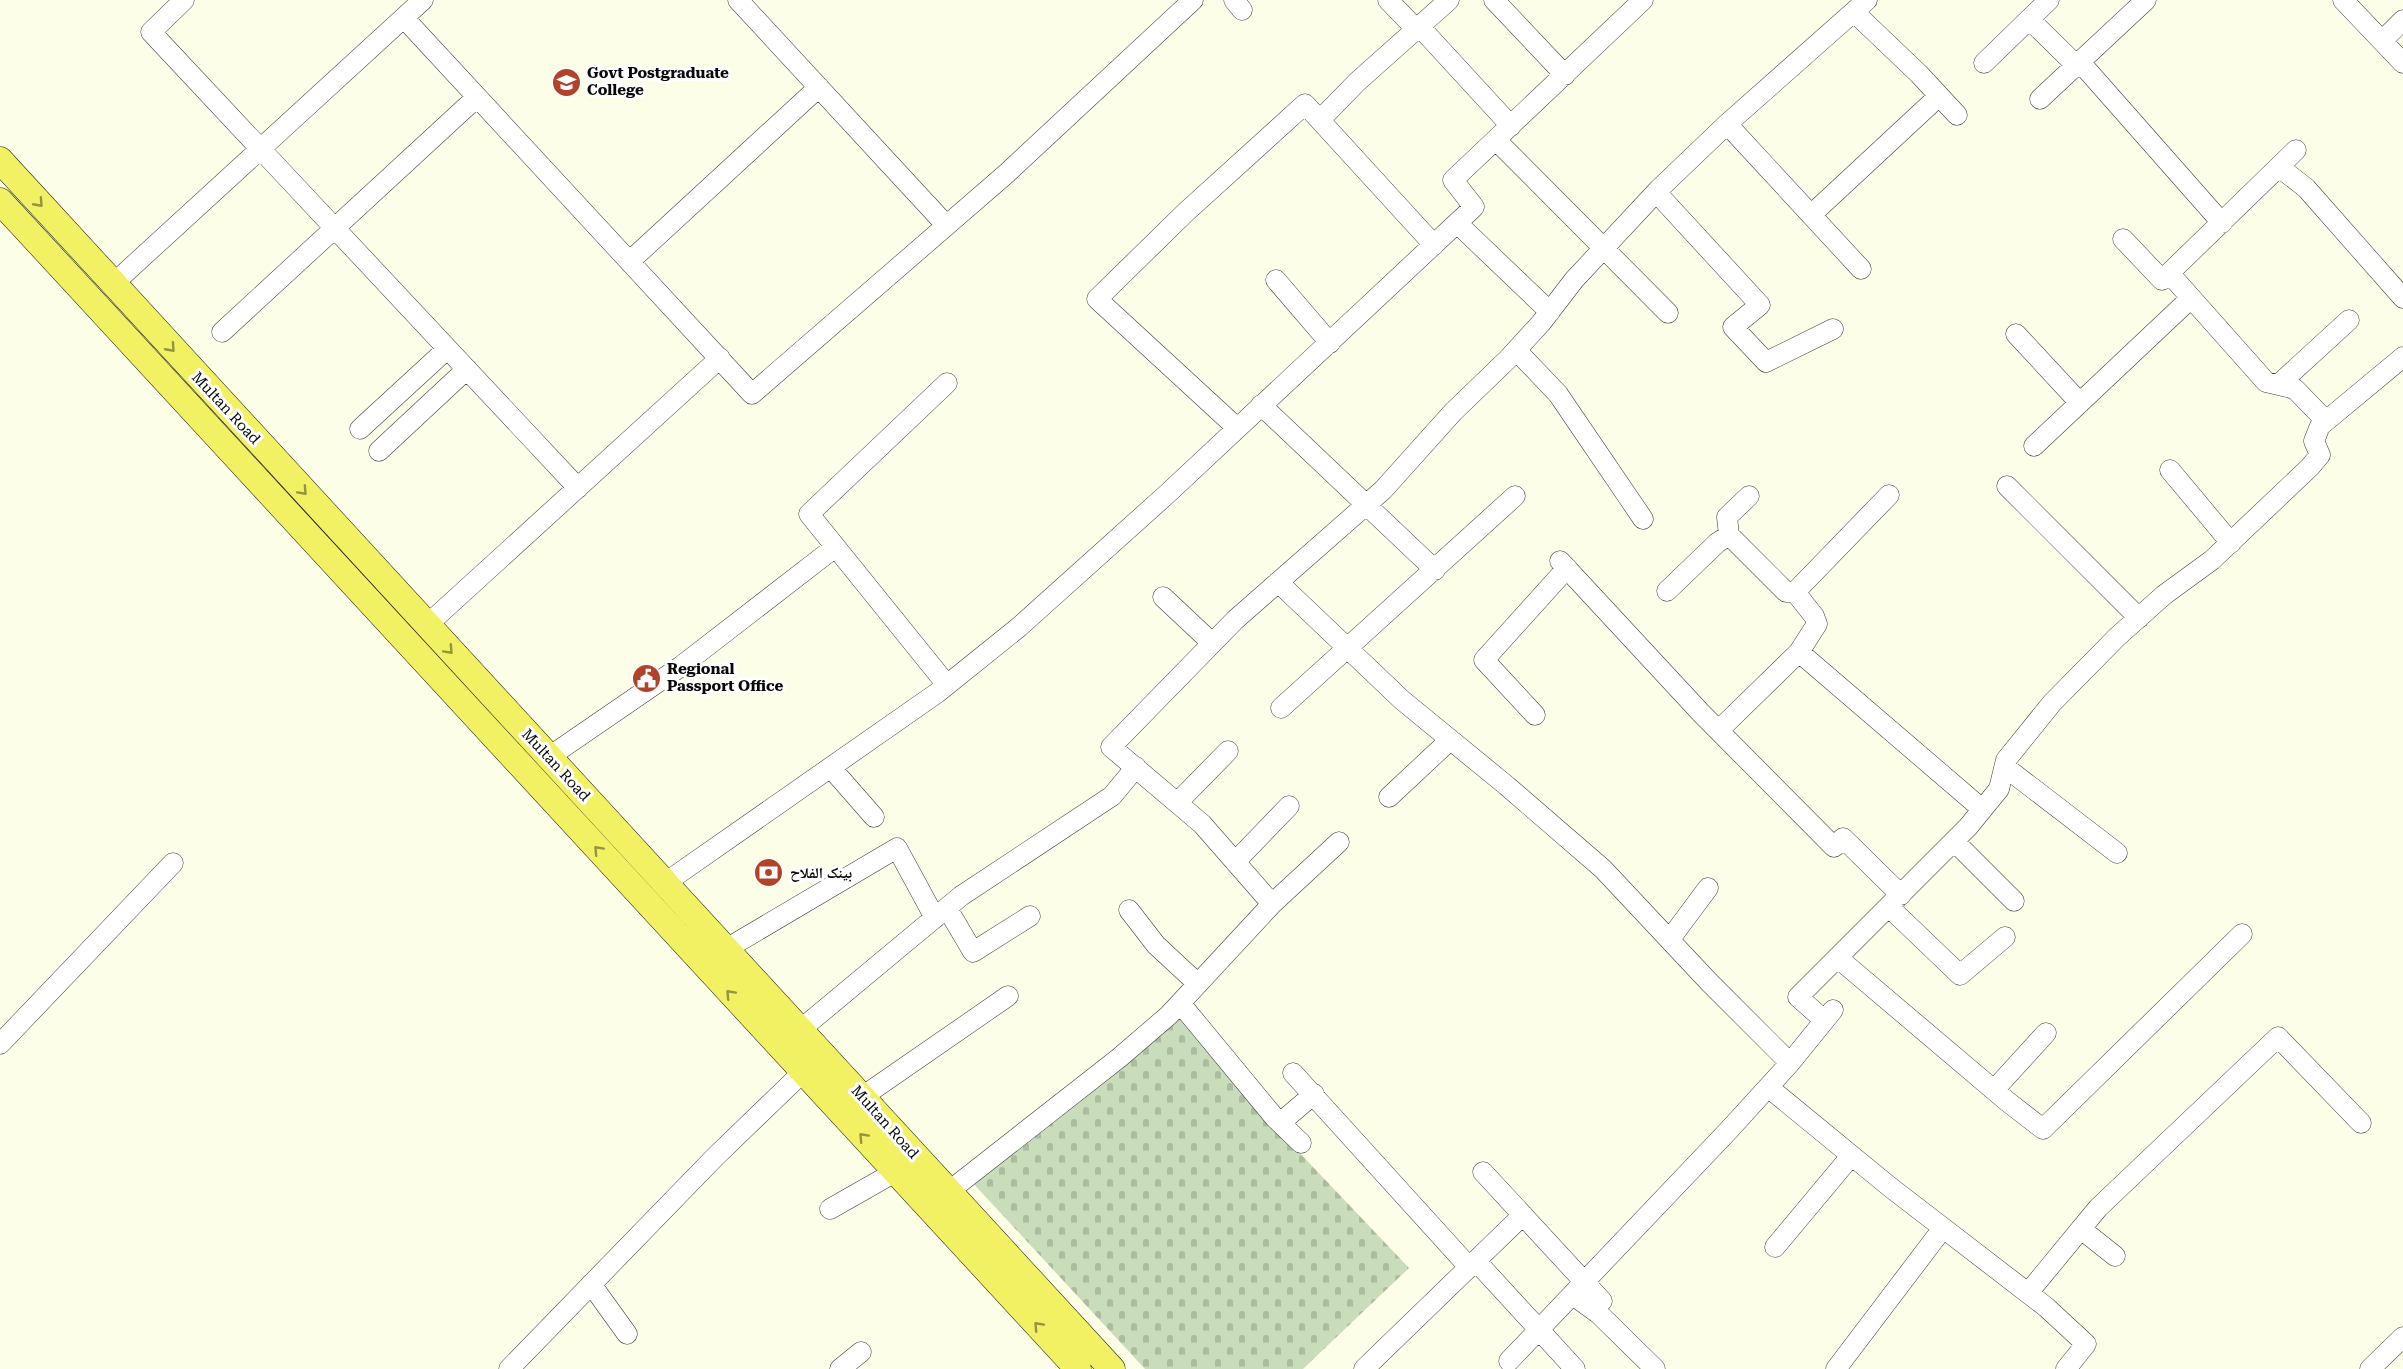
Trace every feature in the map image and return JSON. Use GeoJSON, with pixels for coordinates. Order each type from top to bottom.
{"type":"FeatureCollection","features":[{"type":"Feature","properties":{"kind":"main road","name":"Multan Road"},"geometry":{"type":"LineString","coordinates":[[0,160],[1112,1369]]}},
{"type":"Feature","properties":{"kind":"main road","name":"Multan Road"},"geometry":{"type":"LineString","coordinates":[[0,201],[1078,1369]]}},
{"type":"Feature","properties":{"kind":"street"},"geometry":{"type":"LineString","coordinates":[[184,0],[151,32],[578,488]]}},
{"type":"Feature","properties":{"kind":"street"},"geometry":{"type":"LineString","coordinates":[[113,284],[423,0]]}},
{"type":"Feature","properties":{"kind":"street"},"geometry":{"type":"LineString","coordinates":[[738,0],[946,225]]}},
{"type":"Feature","properties":{"kind":"street"},"geometry":{"type":"LineString","coordinates":[[404,18],[752,394],[1006,174],[1193,0]]}},
{"type":"Feature","properties":{"kind":"street"},"geometry":{"type":"LineString","coordinates":[[1388,0],[1419,28],[1511,126]]}},
{"type":"Feature","properties":{"kind":"street"},"geometry":{"type":"LineString","coordinates":[[1320,120],[1357,82],[1449,0]]}},
{"type":"Feature","properties":{"kind":"street"},"geometry":{"type":"LineString","coordinates":[[1494,0],[1565,75]]}},
{"type":"Feature","properties":{"kind":"street"},"geometry":{"type":"LineString","coordinates":[[665,883],[832,769],[947,686],[1019,627],[1166,495],[1236,427],[1330,343],[1474,207],[1453,180],[1643,0]]}},
{"type":"Feature","properties":{"kind":"street"},"geometry":{"type":"LineString","coordinates":[[1984,63],[2049,0]]}},
{"type":"Feature","properties":{"kind":"street"},"geometry":{"type":"LineString","coordinates":[[2040,99],[2146,0]]}},
{"type":"Feature","properties":{"kind":"street"},"geometry":{"type":"LineString","coordinates":[[2343,0],[2403,63]]}},
{"type":"Feature","properties":{"kind":"street"},"geometry":{"type":"LineString","coordinates":[[1272,904],[1202,824],[1111,747],[1235,620],[1383,490],[1453,412],[1516,350],[1602,249],[1656,192],[1727,124],[1861,6],[1957,115]]}},
{"type":"Feature","properties":{"kind":"street"},"geometry":{"type":"LineString","coordinates":[[2029,19],[2078,64],[2222,223]]}},
{"type":"Feature","properties":{"kind":"street"},"geometry":{"type":"LineString","coordinates":[[2382,41],[2403,20]]}},
{"type":"Feature","properties":{"kind":"street"},"geometry":{"type":"LineString","coordinates":[[630,261],[819,87]]}},
{"type":"Feature","properties":{"kind":"street"},"geometry":{"type":"LineString","coordinates":[[1812,214],[1939,96]]}},
{"type":"Feature","properties":{"kind":"street"},"geometry":{"type":"LineString","coordinates":[[222,332],[477,97]]}},
{"type":"Feature","properties":{"kind":"street"},"geometry":{"type":"LineString","coordinates":[[1236,427],[1097,299],[1186,212],[1305,104],[1434,244]]}},
{"type":"Feature","properties":{"kind":"street"},"geometry":{"type":"LineString","coordinates":[[1727,124],[1861,269]]}},
{"type":"Feature","properties":{"kind":"street"},"geometry":{"type":"LineString","coordinates":[[1496,140],[1668,313]]}},
{"type":"Feature","properties":{"kind":"street"},"geometry":{"type":"LineString","coordinates":[[2123,238],[2162,280],[2296,150]]}},
{"type":"Feature","properties":{"kind":"street"},"geometry":{"type":"LineString","coordinates":[[2279,167],[2306,188],[2403,298]]}},
{"type":"Feature","properties":{"kind":"street"},"geometry":{"type":"LineString","coordinates":[[1656,192],[1760,305],[1733,327],[1766,362],[1833,329]]}},
{"type":"Feature","properties":{"kind":"street"},"geometry":{"type":"LineString","coordinates":[[1457,223],[1550,312]]}},
{"type":"Feature","properties":{"kind":"street"},"geometry":{"type":"LineString","coordinates":[[2169,273],[2266,382],[2295,389],[2326,421]]}},
{"type":"Feature","properties":{"kind":"street"},"geometry":{"type":"LineString","coordinates":[[1276,280],[1330,343]]}},
{"type":"Feature","properties":{"kind":"street"},"geometry":{"type":"LineString","coordinates":[[2034,446],[2191,298]]}},
{"type":"Feature","properties":{"kind":"street"},"geometry":{"type":"LineString","coordinates":[[2278,385],[2349,320]]}},
{"type":"Feature","properties":{"kind":"street"},"geometry":{"type":"LineString","coordinates":[[2016,334],[2080,403]]}},
{"type":"Feature","properties":{"kind":"street"},"geometry":{"type":"LineString","coordinates":[[360,429],[447,348]]}},
{"type":"Feature","properties":{"kind":"street"},"geometry":{"type":"LineString","coordinates":[[1516,350],[1558,394],[1643,519]]}},
{"type":"Feature","properties":{"kind":"street"},"geometry":{"type":"LineString","coordinates":[[1509,1361],[1580,1290],[1790,1063],[1829,1015],[1798,997],[1954,841],[1982,809],[1999,789],[2006,760],[2052,703],[2139,618],[2231,543],[2320,455],[2314,441],[2320,426],[2403,357]]}},
{"type":"Feature","properties":{"kind":"street"},"geometry":{"type":"LineString","coordinates":[[426,625],[720,358]]}},
{"type":"Feature","properties":{"kind":"street"},"geometry":{"type":"LineString","coordinates":[[379,451],[467,369]]}},
{"type":"Feature","properties":{"kind":"street"},"geometry":{"type":"LineString","coordinates":[[947,383],[809,514],[947,686]]}},
{"type":"Feature","properties":{"kind":"street"},"geometry":{"type":"LineString","coordinates":[[1261,405],[1435,570]]}},
{"type":"Feature","properties":{"kind":"street"},"geometry":{"type":"LineString","coordinates":[[2170,470],[2231,543]]}},
{"type":"Feature","properties":{"kind":"street"},"geometry":{"type":"LineString","coordinates":[[2007,486],[2139,618]]}},
{"type":"Feature","properties":{"kind":"street"},"geometry":{"type":"LineString","coordinates":[[1749,496],[1727,517],[1729,535],[1786,592],[1795,592],[1889,495]]}},
{"type":"Feature","properties":{"kind":"street"},"geometry":{"type":"LineString","coordinates":[[1281,708],[1515,496]]}},
{"type":"Feature","properties":{"kind":"street"},"geometry":{"type":"LineString","coordinates":[[1667,591],[1717,543],[1729,535]]}},
{"type":"Feature","properties":{"kind":"street"},"geometry":{"type":"LineString","coordinates":[[549,757],[680,667],[834,548]]}},
{"type":"Feature","properties":{"kind":"street"},"geometry":{"type":"LineString","coordinates":[[1535,715],[1484,660],[1564,565],[1719,730],[1834,847],[1843,838],[1960,975],[2005,937]]}},
{"type":"Feature","properties":{"kind":"street"},"geometry":{"type":"LineString","coordinates":[[1278,582],[1402,700],[1603,869],[1790,1063]]}},
{"type":"Feature","properties":{"kind":"street"},"geometry":{"type":"LineString","coordinates":[[1719,730],[1799,652],[1817,624],[1814,616],[1795,592]]}},
{"type":"Feature","properties":{"kind":"street"},"geometry":{"type":"LineString","coordinates":[[1163,597],[1212,643]]}},
{"type":"Feature","properties":{"kind":"street"},"geometry":{"type":"LineString","coordinates":[[1799,652],[1982,809]]}},
{"type":"Feature","properties":{"kind":"street"},"geometry":{"type":"LineString","coordinates":[[1389,797],[1450,740]]}},
{"type":"Feature","properties":{"kind":"street"},"geometry":{"type":"LineString","coordinates":[[1178,802],[1228,751]]}},
{"type":"Feature","properties":{"kind":"street"},"geometry":{"type":"LineString","coordinates":[[800,1030],[962,896],[1112,796],[1136,767]]}},
{"type":"Feature","properties":{"kind":"street"},"geometry":{"type":"LineString","coordinates":[[2005,767],[2117,853]]}},
{"type":"Feature","properties":{"kind":"street"},"geometry":{"type":"LineString","coordinates":[[832,769],[874,817]]}},
{"type":"Feature","properties":{"kind":"street"},"geometry":{"type":"LineString","coordinates":[[1235,862],[1289,806]]}},
{"type":"Feature","properties":{"kind":"street"},"geometry":{"type":"LineString","coordinates":[[1954,841],[2014,901]]}},
{"type":"Feature","properties":{"kind":"street"},"geometry":{"type":"LineString","coordinates":[[948,1192],[1119,1058],[1180,1003],[1272,904],[1339,842]]}},
{"type":"Feature","properties":{"kind":"street"},"geometry":{"type":"LineString","coordinates":[[726,949],[897,848],[941,913],[973,952],[1030,916]]}},
{"type":"Feature","properties":{"kind":"street"},"geometry":{"type":"LineString","coordinates":[[0,1044],[172,863]]}},
{"type":"Feature","properties":{"kind":"street"},"geometry":{"type":"LineString","coordinates":[[1670,939],[1708,888]]}},
{"type":"Feature","properties":{"kind":"street"},"geometry":{"type":"LineString","coordinates":[[1129,910],[1156,945],[1198,984]]}},
{"type":"Feature","properties":{"kind":"street"},"geometry":{"type":"LineString","coordinates":[[1838,958],[2043,1129],[2242,934]]}},
{"type":"Feature","properties":{"kind":"street"},"geometry":{"type":"LineString","coordinates":[[862,1097],[1008,996]]}},
{"type":"Feature","properties":{"kind":"street"},"geometry":{"type":"LineString","coordinates":[[1180,1003],[1280,1123],[1301,1143]]}},
{"type":"Feature","properties":{"kind":"street"},"geometry":{"type":"LineString","coordinates":[[1994,1090],[2046,1033]]}},
{"type":"Feature","properties":{"kind":"street"},"geometry":{"type":"LineString","coordinates":[[2028,1293],[2098,1208],[2278,1037],[2361,1123]]}},
{"type":"Feature","properties":{"kind":"street"},"geometry":{"type":"LineString","coordinates":[[509,1369],[715,1156],[802,1072]]}},
{"type":"Feature","properties":{"kind":"street"},"geometry":{"type":"LineString","coordinates":[[1293,1072],[1472,1264],[1575,1369]]}},
{"type":"Feature","properties":{"kind":"street"},"geometry":{"type":"LineString","coordinates":[[1768,1087],[1851,1156],[2028,1293],[2086,1344],[2066,1369]]}},
{"type":"Feature","properties":{"kind":"street"},"geometry":{"type":"LineString","coordinates":[[1280,1123],[1314,1094]]}},
{"type":"Feature","properties":{"kind":"street"},"geometry":{"type":"LineString","coordinates":[[1775,1247],[1851,1156]]}},
{"type":"Feature","properties":{"kind":"street"},"geometry":{"type":"LineString","coordinates":[[830,1209],[895,1172]]}},
{"type":"Feature","properties":{"kind":"street"},"geometry":{"type":"LineString","coordinates":[[1484,1172],[1522,1215],[1599,1314],[1655,1369]]}},
{"type":"Feature","properties":{"kind":"street"},"geometry":{"type":"LineString","coordinates":[[1364,1369],[1522,1215]]}},
{"type":"Feature","properties":{"kind":"street"},"geometry":{"type":"LineString","coordinates":[[1836,1369],[1943,1228]]}},
{"type":"Feature","properties":{"kind":"street"},"geometry":{"type":"LineString","coordinates":[[2081,1229],[2115,1257]]}},
{"type":"Feature","properties":{"kind":"street"},"geometry":{"type":"LineString","coordinates":[[591,1284],[627,1334]]}},
{"type":"Feature","properties":{"kind":"street"},"geometry":{"type":"LineString","coordinates":[[1580,1290],[1602,1301]]}},
{"type":"Feature","properties":{"kind":"street"},"geometry":{"type":"LineString","coordinates":[[2370,1369],[2403,1337]]}},
{"type":"Feature","properties":{"kind":"street"},"geometry":{"type":"LineString","coordinates":[[840,1369],[861,1352]]}},
{"type":"Feature","properties":{"kind":"green space"},"geometry":{"type":"Polygon","coordinates":[[[1178,1014],[1276,1128],[1409,1268],[1303,1369],[1145,1369],[971,1181],[1178,1014]]]}},
{"type":"Feature","properties":{"kind":"place","name":"Govt Postgraduate College"},"geometry":{"type":"Point","coordinates":[566,82]}},
{"type":"Feature","properties":{"kind":"place","name":"Regional Passport Office"},"geometry":{"type":"Point","coordinates":[646,678]}},
{"type":"Feature","properties":{"kind":"place","name":"بینک الفلاح"},"geometry":{"type":"Point","coordinates":[769,873]}}]}
